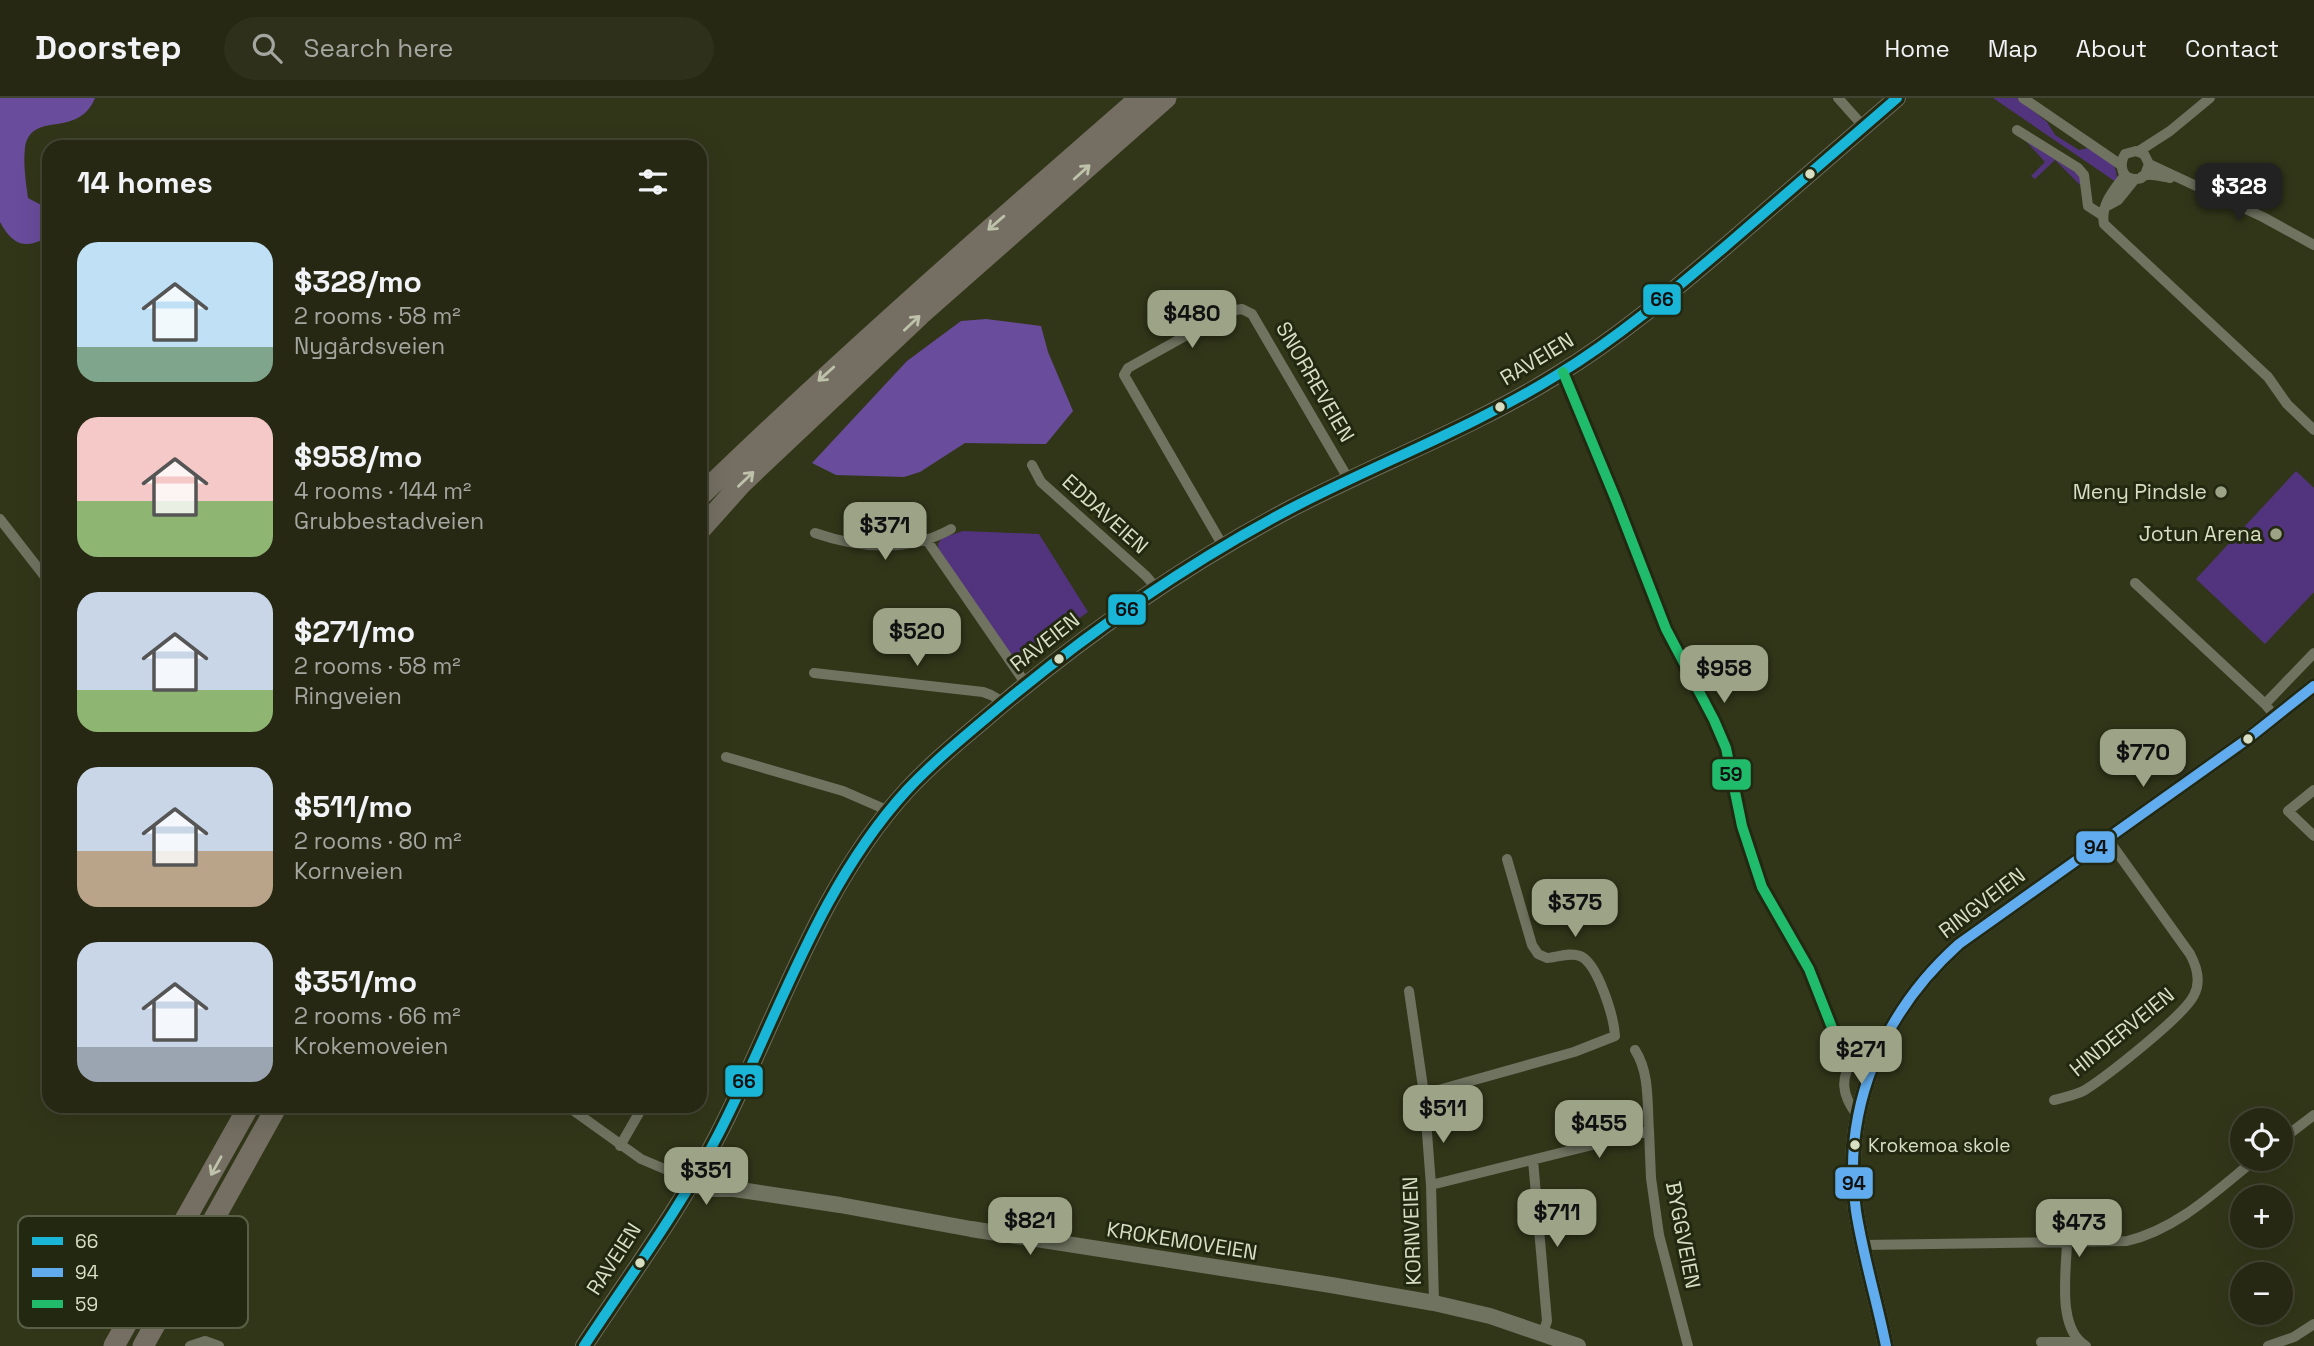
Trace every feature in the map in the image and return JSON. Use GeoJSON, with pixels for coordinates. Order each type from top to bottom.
{"type":"FeatureCollection","features":[{"type":"Feature","properties":{"kind":"highway"},"geometry":{"type":"LineString","coordinates":[[707,489],[801,397],[1140,98]]}},
{"type":"Feature","properties":{"kind":"highway"},"geometry":{"type":"LineString","coordinates":[[707,522],[742,483],[920,315],[1166,98]]}},
{"type":"Feature","properties":{"kind":"highway"},"geometry":{"type":"LineString","coordinates":[[187,1216],[245,1113]]}},
{"type":"Feature","properties":{"kind":"highway"},"geometry":{"type":"LineString","coordinates":[[216,1216],[273,1113]]}},
{"type":"Feature","properties":{"kind":"highway"},"geometry":{"type":"LineString","coordinates":[[114,1346],[124,1328]]}},
{"type":"Feature","properties":{"kind":"highway"},"geometry":{"type":"LineString","coordinates":[[143,1346],[153,1328]]}},
{"type":"Feature","properties":{"kind":"main road","name":"RAVEIEN"},"geometry":{"type":"LineString","coordinates":[[584,1346],[693,1181],[729,1114],[831,896],[889,811],[941,756],[1026,684],[1099,628],[1223,546],[1288,510],[1499,408],[1563,372],[1614,337],[1662,300],[1897,98]]}},
{"type":"Feature","properties":{"kind":"main road","name":"RINGVEIEN"},"geometry":{"type":"LineString","coordinates":[[1886,1346],[1863,1245],[1854,1191],[1854,1143],[1857,1115],[1873,1064],[1901,1009],[1942,959],[1981,928],[2107,838],[2270,710],[2314,686]]}},
{"type":"Feature","properties":{"kind":"main road","name":"KROKEMOVEIEN"},"geometry":{"type":"LineString","coordinates":[[693,1181],[702,1178],[734,1189],[1434,1303],[1490,1316],[1578,1346]]}},
{"type":"Feature","properties":{"kind":"street"},"geometry":{"type":"LineString","coordinates":[[1838,98],[1864,127]]}},
{"type":"Feature","properties":{"kind":"street"},"geometry":{"type":"LineString","coordinates":[[2024,98],[2059,124],[2093,144],[2136,165],[2176,178],[2254,212],[2314,245]]}},
{"type":"Feature","properties":{"kind":"street"},"geometry":{"type":"LineString","coordinates":[[2104,211],[2118,200],[2136,165],[2170,131],[2210,98]]}},
{"type":"Feature","properties":{"kind":"street"},"geometry":{"type":"LineString","coordinates":[[2017,130],[2078,168],[2084,175],[2088,206],[2104,211]]}},
{"type":"Feature","properties":{"kind":"street"},"geometry":{"type":"LineString","coordinates":[[2104,211],[2104,224],[2111,233],[2268,377],[2287,404],[2314,430]]}},
{"type":"Feature","properties":{"kind":"street","name":"SNORREVEIEN"},"geometry":{"type":"LineString","coordinates":[[1223,546],[1124,375],[1128,368],[1230,311],[1242,309],[1252,314],[1349,480]]}},
{"type":"Feature","properties":{"kind":"street"},"geometry":{"type":"LineString","coordinates":[[1563,372],[1612,489],[1665,629],[1726,748],[1742,826],[1762,887],[1809,969],[1838,1043],[1844,1051],[1873,1064]]}},
{"type":"Feature","properties":{"kind":"street","name":"EDDAVEIEN"},"geometry":{"type":"LineString","coordinates":[[1032,465],[1041,482],[1157,589]]}},
{"type":"Feature","properties":{"kind":"street"},"geometry":{"type":"LineString","coordinates":[[0,519],[42,573]]}},
{"type":"Feature","properties":{"kind":"street"},"geometry":{"type":"LineString","coordinates":[[815,533],[850,543],[876,546],[926,539],[951,529]]}},
{"type":"Feature","properties":{"kind":"street"},"geometry":{"type":"LineString","coordinates":[[926,539],[1026,684]]}},
{"type":"Feature","properties":{"kind":"street"},"geometry":{"type":"LineString","coordinates":[[2135,583],[2270,710],[2314,653]]}},
{"type":"Feature","properties":{"kind":"street"},"geometry":{"type":"LineString","coordinates":[[814,673],[982,692],[1005,703]]}},
{"type":"Feature","properties":{"kind":"street"},"geometry":{"type":"LineString","coordinates":[[726,757],[843,791],[889,811]]}},
{"type":"Feature","properties":{"kind":"street"},"geometry":{"type":"LineString","coordinates":[[2314,790],[2288,811],[2314,836]]}},
{"type":"Feature","properties":{"kind":"street","name":"HINDERVEIEN"},"geometry":{"type":"LineString","coordinates":[[2054,1100],[2082,1092],[2126,1060],[2188,1007],[2196,993],[2196,965],[2190,954],[2107,838]]}},
{"type":"Feature","properties":{"kind":"street"},"geometry":{"type":"LineString","coordinates":[[1424,1094],[1574,1052],[1615,1036],[1613,1017],[1589,962],[1574,954],[1547,958],[1535,950],[1507,859]]}},
{"type":"Feature","properties":{"kind":"street","name":"KORNVEIEN"},"geometry":{"type":"LineString","coordinates":[[1409,991],[1424,1094],[1431,1185],[1434,1303]]}},
{"type":"Feature","properties":{"kind":"street","name":"BYGGVEIEN"},"geometry":{"type":"LineString","coordinates":[[1634,1050],[1646,1075],[1651,1178],[1659,1235],[1688,1346]]}},
{"type":"Feature","properties":{"kind":"street"},"geometry":{"type":"LineString","coordinates":[[1854,1057],[1847,1068],[1844,1081],[1846,1098],[1857,1115]]}},
{"type":"Feature","properties":{"kind":"street"},"geometry":{"type":"LineString","coordinates":[[576,1113],[641,1159],[693,1181]]}},
{"type":"Feature","properties":{"kind":"street"},"geometry":{"type":"LineString","coordinates":[[620,1146],[639,1113]]}},
{"type":"Feature","properties":{"kind":"street"},"geometry":{"type":"LineString","coordinates":[[2293,1131],[2314,1115]]}},
{"type":"Feature","properties":{"kind":"street"},"geometry":{"type":"LineString","coordinates":[[1431,1185],[1649,1131]]}},
{"type":"Feature","properties":{"kind":"street"},"geometry":{"type":"LineString","coordinates":[[1533,1160],[1547,1321],[1543,1333]]}},
{"type":"Feature","properties":{"kind":"street"},"geometry":{"type":"LineString","coordinates":[[1863,1245],[2127,1241],[2163,1229],[2240,1171]]}},
{"type":"Feature","properties":{"kind":"street"},"geometry":{"type":"LineString","coordinates":[[2067,1243],[2066,1308],[2069,1326],[2082,1344]]}},
{"type":"Feature","properties":{"kind":"street"},"geometry":{"type":"LineString","coordinates":[[2268,1346],[2294,1337],[2314,1324]]}},
{"type":"Feature","properties":{"kind":"street"},"geometry":{"type":"LineString","coordinates":[[190,1346],[205,1341],[219,1346]]}},
{"type":"Feature","properties":{"kind":"street"},"geometry":{"type":"LineString","coordinates":[[2041,1342],[2082,1344]]}},
{"type":"Feature","properties":{"kind":"shaded area"},"geometry":{"type":"Polygon","coordinates":[[[0,98],[95,98],[87,111],[78,118],[45,126],[29,136],[24,160],[28,198],[42,205],[42,240],[27,244],[15,241],[0,222],[0,98]]]}},
{"type":"Feature","properties":{"kind":"shaded area"},"geometry":{"type":"Polygon","coordinates":[[[1993,98],[2017,98],[2047,122],[2055,135],[2079,150],[2088,148],[2104,157],[2116,170],[2116,182],[1993,98]]]}},
{"type":"Feature","properties":{"kind":"shaded area"},"geometry":{"type":"Polygon","coordinates":[[[2024,139],[2078,174],[2082,181],[2080,185],[2055,160],[2035,179],[2031,176],[2045,162],[2024,139]]]}},
{"type":"Feature","properties":{"kind":"shaded area"},"geometry":{"type":"Polygon","coordinates":[[[986,319],[1041,326],[1048,352],[1073,411],[1046,444],[965,443],[920,472],[904,477],[836,475],[812,463],[907,361],[961,321],[986,319]]]}},
{"type":"Feature","properties":{"kind":"shaded area","name":"Jotun Arena"},"geometry":{"type":"Polygon","coordinates":[[[2296,471],[2314,488],[2314,592],[2265,644],[2196,579],[2296,471]]]}},
{"type":"Feature","properties":{"kind":"shaded area"},"geometry":{"type":"Polygon","coordinates":[[[963,531],[1039,534],[1088,612],[1015,664],[939,552],[938,544],[942,538],[963,531]]]}},
{"type":"Feature","properties":{"kind":"transit line","name":"66"},"geometry":{"type":"LineString","coordinates":[[584,1346],[672,1215],[704,1161],[802,955],[848,868],[876,828],[930,767],[1072,649],[1178,575],[1290,509],[1492,412],[1602,346],[1686,280],[1897,98]]}},
{"type":"Feature","properties":{"kind":"transit line","name":"59"},"geometry":{"type":"LineString","coordinates":[[1563,372],[1666,629],[1726,748],[1742,826],[1762,887],[1809,969],[1838,1043],[1844,1051],[1873,1064]]}},
{"type":"Feature","properties":{"kind":"transit line","name":"94"},"geometry":{"type":"LineString","coordinates":[[1886,1346],[1856,1211],[1853,1173],[1855,1135],[1873,1064],[1889,1031],[1909,1000],[1932,971],[1959,944],[2246,740],[2314,686]]}},
{"type":"Feature","properties":{"kind":"place","name":"Meny Pindsle"},"geometry":{"type":"Point","coordinates":[2221,492]}},
{"type":"Feature","properties":{"kind":"place","name":"Jotun Arena"},"geometry":{"type":"Point","coordinates":[2276,534]}},
{"type":"Feature","properties":{"kind":"place","name":"Krokemoa skole"},"geometry":{"type":"Point","coordinates":[1855,1145]}}]}
